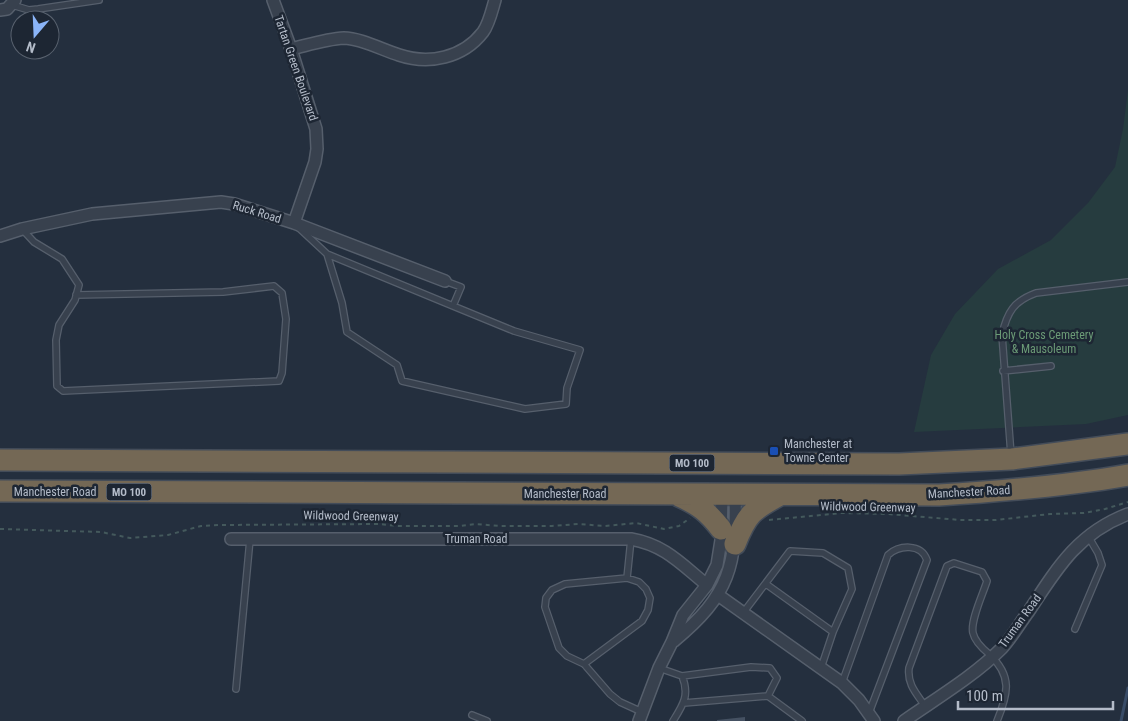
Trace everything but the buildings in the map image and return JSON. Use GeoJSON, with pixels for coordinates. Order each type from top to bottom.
{"type":"FeatureCollection","features":[{"type":"Feature","properties":{"kind":"highway","name":"MO 100"},"geometry":{"type":"LineString","coordinates":[[0,460],[706,464],[945,463],[1012,459],[1128,444]]}},
{"type":"Feature","properties":{"kind":"highway"},"geometry":{"type":"LineString","coordinates":[[706,464],[726,478],[730,492],[764,474],[798,464]]}},
{"type":"Feature","properties":{"kind":"highway","name":"Manchester Road"},"geometry":{"type":"LineString","coordinates":[[0,491],[674,494],[730,492],[780,495],[939,495],[997,492],[1054,486],[1128,475]]}},
{"type":"Feature","properties":{"kind":"highway"},"geometry":{"type":"LineString","coordinates":[[674,494],[703,509],[728,536],[760,506],[780,495]]}},
{"type":"Feature","properties":{"kind":"street","name":"Tartan Green Boulevard"},"geometry":{"type":"LineString","coordinates":[[273,0],[316,129],[317,149],[315,162],[294,223]]}},
{"type":"Feature","properties":{"kind":"street"},"geometry":{"type":"LineString","coordinates":[[290,48],[345,38],[401,56],[438,60],[472,44],[484,31],[496,0]]}},
{"type":"Feature","properties":{"kind":"street"},"geometry":{"type":"LineString","coordinates":[[0,10],[14,2]]}},
{"type":"Feature","properties":{"kind":"street","name":"Ruck Road"},"geometry":{"type":"LineString","coordinates":[[0,236],[22,229],[92,214],[221,202],[234,204],[294,223],[445,281]]}},
{"type":"Feature","properties":{"kind":"street"},"geometry":{"type":"LineString","coordinates":[[672,642],[695,624],[718,595],[730,568],[728,536],[730,492]]}},
{"type":"Feature","properties":{"kind":"street"},"geometry":{"type":"LineString","coordinates":[[640,717],[683,614],[707,585],[715,570],[728,536],[730,492]]}},
{"type":"Feature","properties":{"kind":"street","name":"Truman Road"},"geometry":{"type":"LineString","coordinates":[[904,721],[992,657],[1010,638],[1060,563],[1088,536],[1112,521],[1128,514]]}},
{"type":"Feature","properties":{"kind":"street","name":"Truman Road"},"geometry":{"type":"LineString","coordinates":[[231,538],[631,539],[656,546],[707,585]]}},
{"type":"Feature","properties":{"kind":"street"},"geometry":{"type":"LineString","coordinates":[[718,595],[842,684],[859,700],[872,717]]}},
{"type":"Feature","properties":{"kind":"lane"},"geometry":{"type":"LineString","coordinates":[[14,2],[29,10],[99,0]]}},
{"type":"Feature","properties":{"kind":"lane"},"geometry":{"type":"LineString","coordinates":[[294,223],[327,254],[514,331],[580,350],[567,388],[566,404],[525,409],[402,381],[397,365],[347,332],[342,303],[327,254]]}},
{"type":"Feature","properties":{"kind":"lane"},"geometry":{"type":"LineString","coordinates":[[22,229],[34,242],[62,259],[79,285],[76,295],[59,325],[56,340],[57,386],[63,391],[279,381],[282,373],[286,320],[282,293],[274,286],[223,292],[76,295]]}},
{"type":"Feature","properties":{"kind":"lane"},"geometry":{"type":"LineString","coordinates":[[445,281],[461,287],[453,306]]}},
{"type":"Feature","properties":{"kind":"lane"},"geometry":{"type":"LineString","coordinates":[[1012,459],[1003,371],[1002,335],[1004,323],[1017,303],[1024,297],[1036,292],[1128,282]]}},
{"type":"Feature","properties":{"kind":"lane"},"geometry":{"type":"LineString","coordinates":[[1003,371],[1051,366]]}},
{"type":"Feature","properties":{"kind":"lane"},"geometry":{"type":"LineString","coordinates":[[1075,629],[1102,565],[1098,553],[1088,536]]}},
{"type":"Feature","properties":{"kind":"lane"},"geometry":{"type":"LineString","coordinates":[[236,689],[250,538]]}},
{"type":"Feature","properties":{"kind":"lane"},"geometry":{"type":"LineString","coordinates":[[627,578],[631,539]]}},
{"type":"Feature","properties":{"kind":"lane"},"geometry":{"type":"LineString","coordinates":[[842,684],[888,555],[894,550],[909,547],[919,548],[927,560],[872,717]]}},
{"type":"Feature","properties":{"kind":"lane"},"geometry":{"type":"LineString","coordinates":[[743,614],[790,551],[823,553],[848,568],[852,589],[821,668]]}},
{"type":"Feature","properties":{"kind":"lane"},"geometry":{"type":"LineString","coordinates":[[925,706],[910,683],[908,677],[909,668],[947,566],[954,563],[982,572],[987,581],[972,624],[973,633],[978,644],[1002,668],[1007,680],[1004,704],[997,721]]}},
{"type":"Feature","properties":{"kind":"lane"},"geometry":{"type":"LineString","coordinates":[[584,664],[642,621],[648,610],[650,598],[646,589],[639,582],[627,578],[565,584],[552,590],[546,598],[545,607],[560,648],[567,656],[584,664],[610,694],[640,717]]}},
{"type":"Feature","properties":{"kind":"lane"},"geometry":{"type":"LineString","coordinates":[[766,584],[834,632]]}},
{"type":"Feature","properties":{"kind":"lane"},"geometry":{"type":"LineString","coordinates":[[659,668],[682,676],[751,667],[770,668],[777,678],[768,696]]}},
{"type":"Feature","properties":{"kind":"lane"},"geometry":{"type":"LineString","coordinates":[[672,721],[684,703],[685,685],[682,676]]}},
{"type":"Feature","properties":{"kind":"lane"},"geometry":{"type":"LineString","coordinates":[[684,703],[768,696],[802,721]]}},
{"type":"Feature","properties":{"kind":"lane"},"geometry":{"type":"LineString","coordinates":[[472,715],[487,721]]}},
{"type":"Feature","properties":{"kind":"path","name":"Wildwood Greenway"},"geometry":{"type":"LineString","coordinates":[[763,519],[772,520],[842,513],[896,514],[960,520],[996,520],[1050,514],[1084,513],[1128,502]]}},
{"type":"Feature","properties":{"kind":"path","name":"Wildwood Greenway"},"geometry":{"type":"LineString","coordinates":[[0,529],[100,532],[130,538],[168,536],[201,526],[218,525],[379,524],[442,526],[476,524],[524,527],[578,524],[605,526],[636,523],[664,529],[679,526],[693,516]]}},
{"type":"Feature","properties":{"kind":"green space","name":"Holy Cross Cemetery & Mausoleum"},"geometry":{"type":"Polygon","coordinates":[[[1128,90],[1128,415],[1086,424],[914,432],[931,355],[955,314],[998,269],[1051,240],[1088,203],[1115,167],[1123,129],[1128,90]]]}},
{"type":"Feature","properties":{"kind":"waterway"},"geometry":{"type":"LineString","coordinates":[[1121,721],[1128,688]]}},
{"type":"Feature","properties":{"kind":"place","name":"Manchester at Towne Center"},"geometry":{"type":"Point","coordinates":[774,451]}}]}
